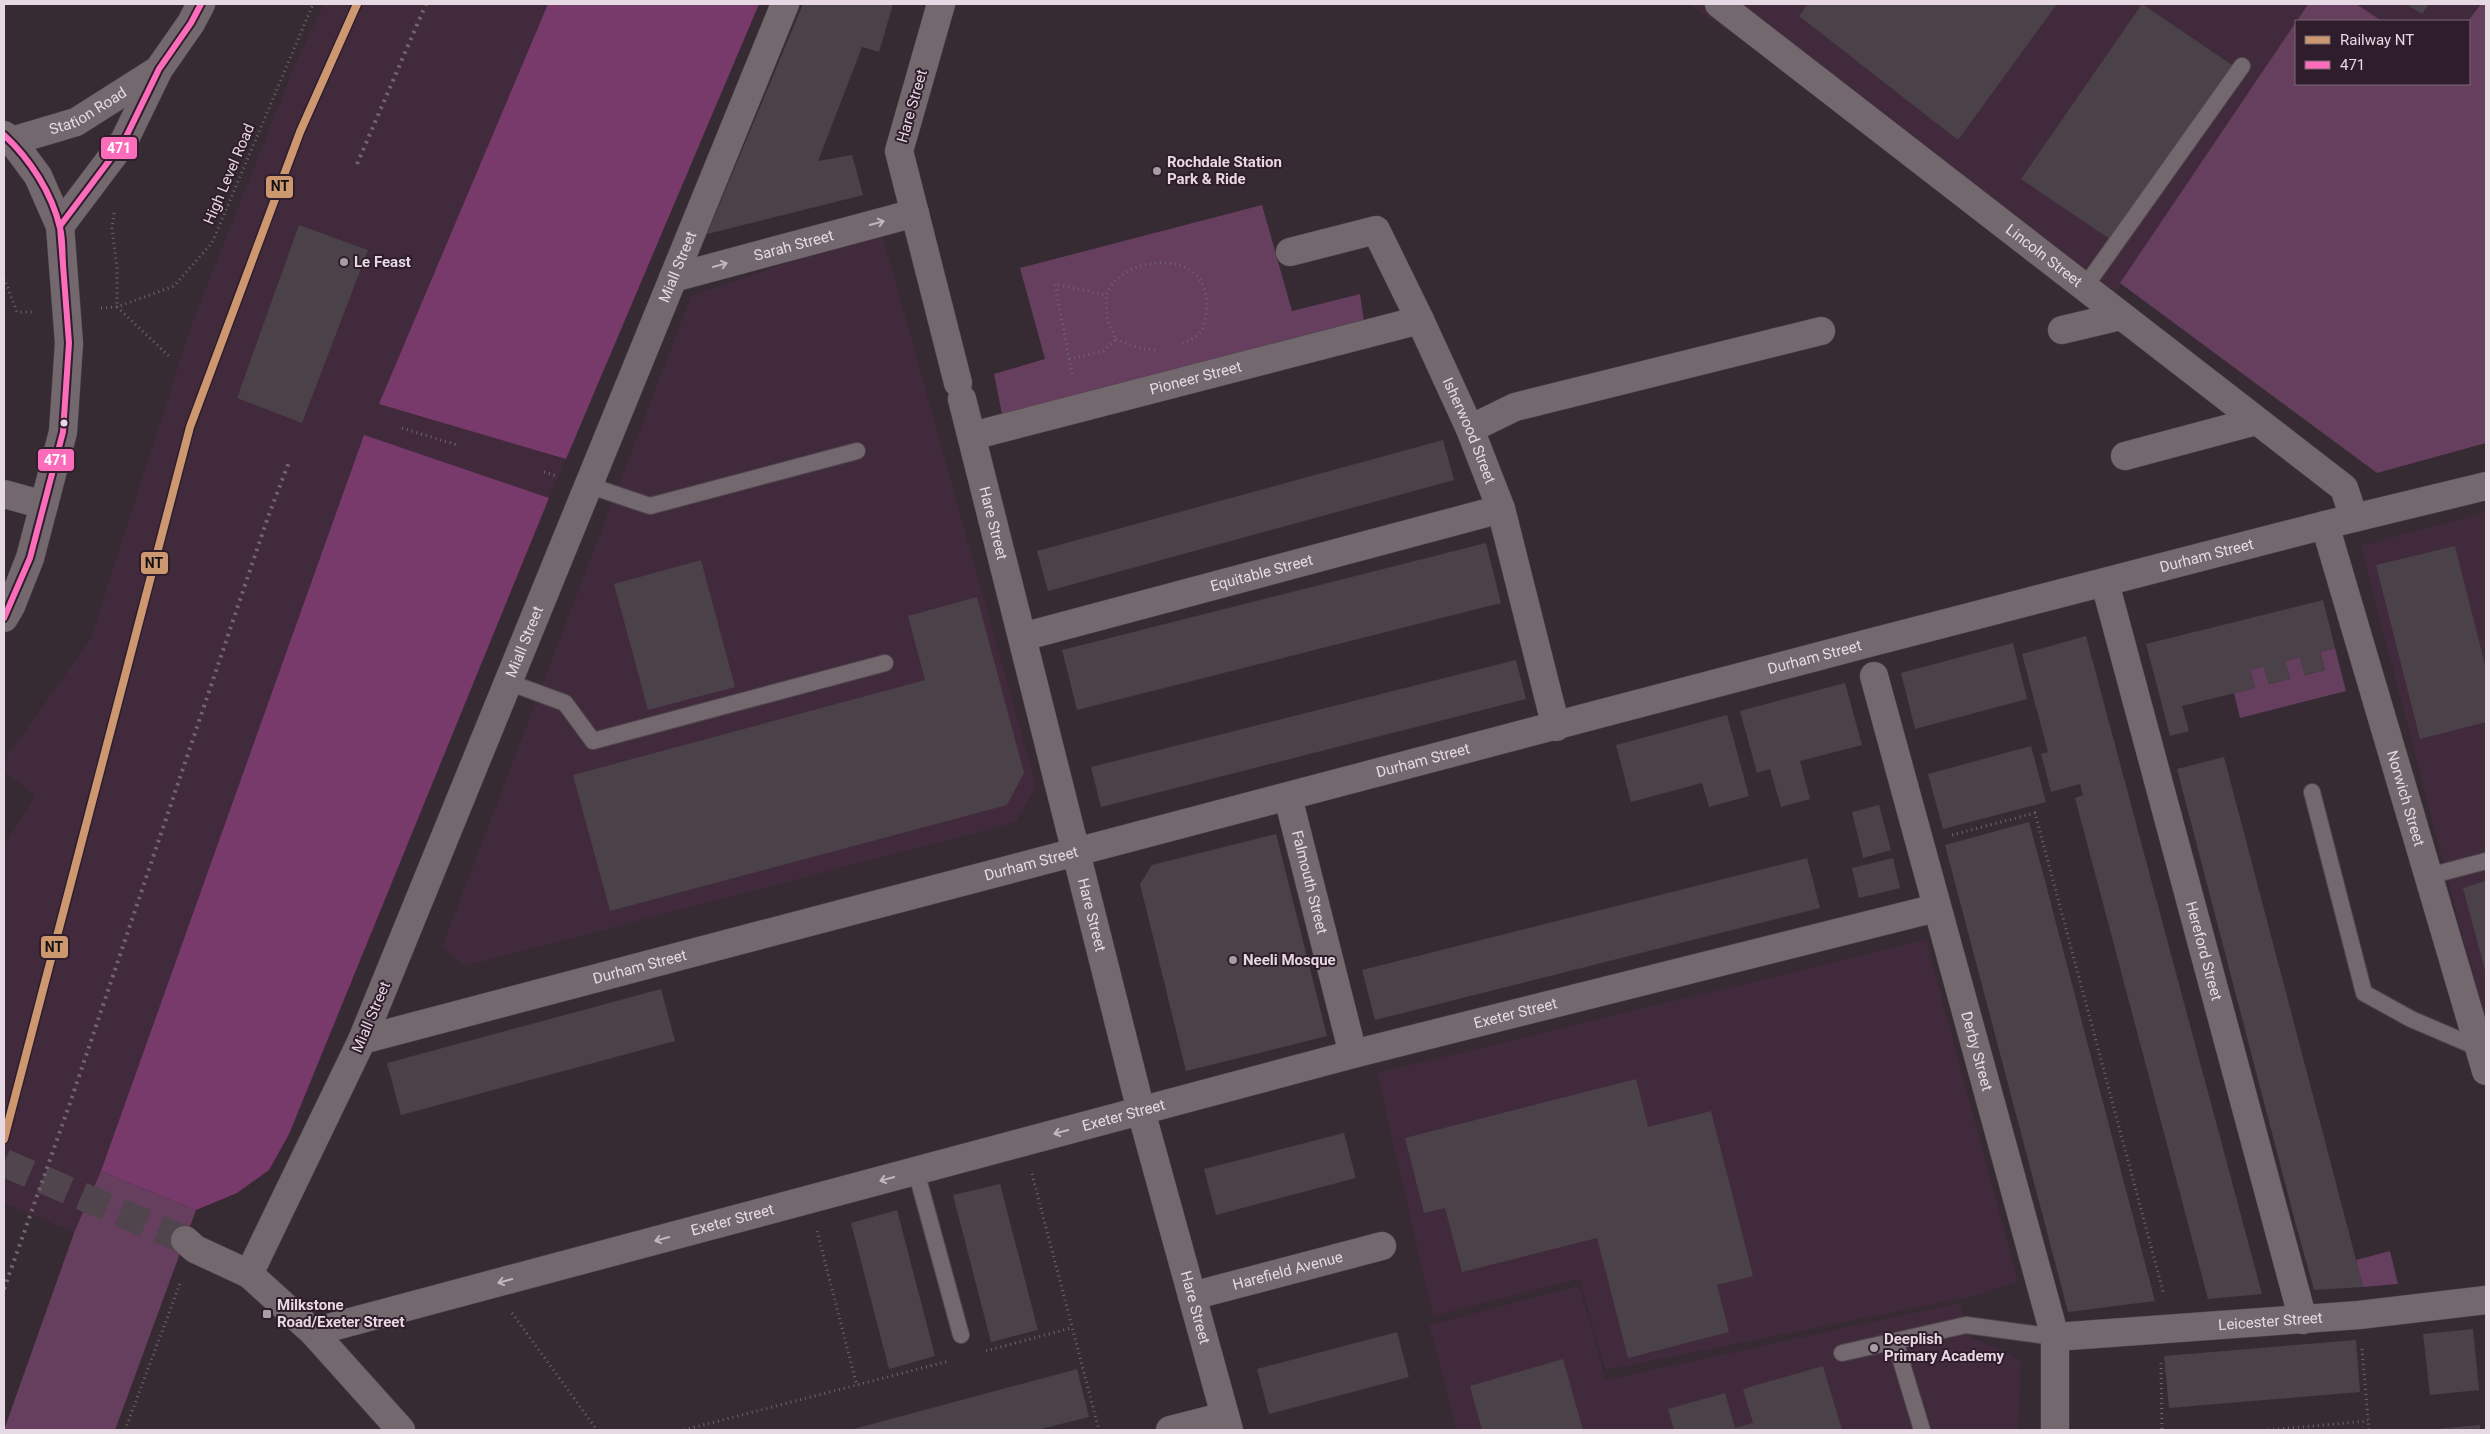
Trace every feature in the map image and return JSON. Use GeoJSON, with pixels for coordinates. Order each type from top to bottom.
{"type":"FeatureCollection","features":[{"type":"Feature","properties":{"kind":"street","name":"Station Road"},"geometry":{"type":"LineString","coordinates":[[60,226],[124,142],[159,69],[191,23],[201,4]]}},
{"type":"Feature","properties":{"kind":"street","name":"Miall Street"},"geometry":{"type":"LineString","coordinates":[[249,1274],[362,1040],[785,4]]}},
{"type":"Feature","properties":{"kind":"street","name":"Hare Street"},"geometry":{"type":"LineString","coordinates":[[941,4],[899,150],[1141,1110],[1227,1423]]}},
{"type":"Feature","properties":{"kind":"street","name":"Lincoln Street"},"geometry":{"type":"LineString","coordinates":[[1719,4],[2344,488],[2354,518]]}},
{"type":"Feature","properties":{"kind":"street","name":"Station Road"},"geometry":{"type":"LineString","coordinates":[[8,138],[76,122],[111,102],[159,69]]}},
{"type":"Feature","properties":{"kind":"street"},"geometry":{"type":"LineString","coordinates":[[4,618],[11,606],[30,558],[64,432],[69,343],[60,226],[38,176],[8,138]]}},
{"type":"Feature","properties":{"kind":"street","name":"Sarah Street"},"geometry":{"type":"LineString","coordinates":[[673,278],[915,213]]}},
{"type":"Feature","properties":{"kind":"street","name":"Isherwood Street"},"geometry":{"type":"LineString","coordinates":[[1290,252],[1376,230],[1420,320],[1470,430],[1501,509],[1556,727]]}},
{"type":"Feature","properties":{"kind":"street"},"geometry":{"type":"LineString","coordinates":[[2062,330],[2121,316]]}},
{"type":"Feature","properties":{"kind":"street","name":"Pioneer Street"},"geometry":{"type":"LineString","coordinates":[[972,436],[1420,320]]}},
{"type":"Feature","properties":{"kind":"street"},"geometry":{"type":"LineString","coordinates":[[1470,430],[1514,407],[1821,331]]}},
{"type":"Feature","properties":{"kind":"street"},"geometry":{"type":"LineString","coordinates":[[2125,456],[2256,421]]}},
{"type":"Feature","properties":{"kind":"street","name":"Durham Street"},"geometry":{"type":"LineString","coordinates":[[362,1040],[2325,525],[2486,486]]}},
{"type":"Feature","properties":{"kind":"street"},"geometry":{"type":"LineString","coordinates":[[4,494],[44,505]]}},
{"type":"Feature","properties":{"kind":"street","name":"Equitable Street"},"geometry":{"type":"LineString","coordinates":[[1022,637],[1501,509]]}},
{"type":"Feature","properties":{"kind":"street","name":"Norwich Street"},"geometry":{"type":"LineString","coordinates":[[2325,525],[2484,1060]]}},
{"type":"Feature","properties":{"kind":"street","name":"Hereford Street"},"geometry":{"type":"LineString","coordinates":[[2105,583],[2303,1320]]}},
{"type":"Feature","properties":{"kind":"street","name":"Derby Street"},"geometry":{"type":"LineString","coordinates":[[1874,676],[2055,1337],[2055,1430]]}},
{"type":"Feature","properties":{"kind":"street","name":"Falmouth Street"},"geometry":{"type":"LineString","coordinates":[[1288,797],[1353,1054]]}},
{"type":"Feature","properties":{"kind":"street","name":"Exeter Street"},"geometry":{"type":"LineString","coordinates":[[313,1332],[1353,1054],[1936,908]]}},
{"type":"Feature","properties":{"kind":"street"},"geometry":{"type":"LineString","coordinates":[[185,1240],[195,1249],[249,1274],[313,1332],[401,1430]]}},
{"type":"Feature","properties":{"kind":"street","name":"Harefield Avenue"},"geometry":{"type":"LineString","coordinates":[[1192,1296],[1382,1246]]}},
{"type":"Feature","properties":{"kind":"street","name":"Leicester Street"},"geometry":{"type":"LineString","coordinates":[[2055,1337],[2359,1316],[2486,1300]]}},
{"type":"Feature","properties":{"kind":"street"},"geometry":{"type":"LineString","coordinates":[[1170,1430],[1227,1423]]}},
{"type":"Feature","properties":{"kind":"lane"},"geometry":{"type":"LineString","coordinates":[[2084,288],[2242,66]]}},
{"type":"Feature","properties":{"kind":"lane"},"geometry":{"type":"LineString","coordinates":[[588,485],[650,506],[857,451]]}},
{"type":"Feature","properties":{"kind":"lane"},"geometry":{"type":"LineString","coordinates":[[508,682],[566,703],[593,741],[884,663]]}},
{"type":"Feature","properties":{"kind":"lane"},"geometry":{"type":"LineString","coordinates":[[2312,792],[2364,993],[2484,1060]]}},
{"type":"Feature","properties":{"kind":"lane"},"geometry":{"type":"LineString","coordinates":[[2429,876],[2486,861]]}},
{"type":"Feature","properties":{"kind":"lane"},"geometry":{"type":"LineString","coordinates":[[916,1171],[961,1336]]}},
{"type":"Feature","properties":{"kind":"lane"},"geometry":{"type":"LineString","coordinates":[[1842,1353],[1966,1325],[2055,1337]]}},
{"type":"Feature","properties":{"kind":"lane"},"geometry":{"type":"LineString","coordinates":[[1895,1340],[1922,1430]]}},
{"type":"Feature","properties":{"kind":"path","name":"High Level Road"},"geometry":{"type":"LineString","coordinates":[[170,358],[117,307],[174,286],[212,243],[314,4]]}},
{"type":"Feature","properties":{"kind":"path"},"geometry":{"type":"LineString","coordinates":[[1167,351],[1142,349],[1116,339],[1107,319],[1106,295],[1117,280],[1135,268],[1149,264],[1183,266],[1196,274],[1204,290],[1206,312],[1201,331],[1193,339],[1175,347]]}},
{"type":"Feature","properties":{"kind":"path"},"geometry":{"type":"LineString","coordinates":[[4,278],[16,312],[66,310]]}},
{"type":"Feature","properties":{"kind":"path"},"geometry":{"type":"LineString","coordinates":[[1079,409],[1055,284],[1106,295]]}},
{"type":"Feature","properties":{"kind":"path"},"geometry":{"type":"LineString","coordinates":[[1069,359],[1103,351],[1116,339]]}},
{"type":"Feature","properties":{"kind":"path"},"geometry":{"type":"LineString","coordinates":[[402,428],[457,445]]}},
{"type":"Feature","properties":{"kind":"path"},"geometry":{"type":"LineString","coordinates":[[1920,844],[2035,813],[2165,1329],[2162,1430]]}},
{"type":"Feature","properties":{"kind":"path"},"geometry":{"type":"LineString","coordinates":[[1024,1142],[1099,1430]]}},
{"type":"Feature","properties":{"kind":"path"},"geometry":{"type":"LineString","coordinates":[[809,1199],[858,1386]]}},
{"type":"Feature","properties":{"kind":"path"},"geometry":{"type":"LineString","coordinates":[[125,1430],[181,1282]]}},
{"type":"Feature","properties":{"kind":"path"},"geometry":{"type":"LineString","coordinates":[[491,1284],[597,1430]]}},
{"type":"Feature","properties":{"kind":"path"},"geometry":{"type":"LineString","coordinates":[[2359,1316],[2369,1430]]}},
{"type":"Feature","properties":{"kind":"path"},"geometry":{"type":"LineString","coordinates":[[978,1353],[1071,1328]]}},
{"type":"Feature","properties":{"kind":"path"},"geometry":{"type":"LineString","coordinates":[[684,1430],[858,1386],[950,1360]]}},
{"type":"Feature","properties":{"kind":"path"},"geometry":{"type":"LineString","coordinates":[[2268,1430],[2368,1421]]}},
{"type":"Feature","properties":{"kind":"shaded area"},"geometry":{"type":"Polygon","coordinates":[[[324,4],[759,4],[549,498],[290,1134],[269,1170],[237,1193],[196,1210],[172,1273],[4,1203],[4,846],[35,795],[4,772],[4,761],[91,638],[191,326],[295,64],[324,4]]]}},
{"type":"Feature","properties":{"kind":"shaded area"},"geometry":{"type":"Polygon","coordinates":[[[548,4],[759,4],[566,459],[379,404],[548,4]]]}},
{"type":"Feature","properties":{"kind":"shaded area"},"geometry":{"type":"Polygon","coordinates":[[[1689,4],[2308,4],[2297,20],[2295,20],[2295,23],[2113,295],[1689,4]]]}},
{"type":"Feature","properties":{"kind":"shaded area"},"geometry":{"type":"Polygon","coordinates":[[[2308,4],[2356,4],[2380,20],[2298,20],[2308,4]]]}},
{"type":"Feature","properties":{"kind":"shaded area"},"geometry":{"type":"Polygon","coordinates":[[[2356,4],[2481,4],[2469,20],[2380,20],[2356,4]]]}},
{"type":"Feature","properties":{"kind":"shaded area"},"geometry":{"type":"Polygon","coordinates":[[[2481,4],[2486,4],[2486,443],[2377,473],[2120,283],[2295,23],[2295,85],[2470,85],[2469,20],[2481,4]]]}},
{"type":"Feature","properties":{"kind":"shaded area"},"geometry":{"type":"Polygon","coordinates":[[[1262,205],[1292,311],[1360,294],[1365,328],[1003,419],[994,374],[1045,359],[1020,268],[1262,205]]]}},
{"type":"Feature","properties":{"kind":"shaded area"},"geometry":{"type":"Polygon","coordinates":[[[881,230],[1036,786],[1016,822],[465,966],[442,947],[691,296],[881,230]]]}},
{"type":"Feature","properties":{"kind":"shaded area"},"geometry":{"type":"Polygon","coordinates":[[[364,435],[549,498],[289,1134],[269,1170],[237,1193],[196,1210],[101,1171],[364,435]]]}},
{"type":"Feature","properties":{"kind":"shaded area"},"geometry":{"type":"Polygon","coordinates":[[[2486,512],[2486,1027],[2361,546],[2486,512]]]}},
{"type":"Feature","properties":{"kind":"shaded area"},"geometry":{"type":"Polygon","coordinates":[[[2335,648],[2346,691],[2240,718],[2234,693],[2255,688],[2250,670],[2264,666],[2269,684],[2290,679],[2285,661],[2300,657],[2305,675],[2325,670],[2320,652],[2335,648]]]}},
{"type":"Feature","properties":{"kind":"shaded area"},"geometry":{"type":"Polygon","coordinates":[[[1926,940],[2018,1282],[1973,1296],[1606,1370],[1579,1279],[1433,1316],[1377,1073],[1926,940]]]}},
{"type":"Feature","properties":{"kind":"shaded area"},"geometry":{"type":"Polygon","coordinates":[[[101,1171],[196,1210],[115,1430],[4,1430],[74,1233],[101,1171]]]}},
{"type":"Feature","properties":{"kind":"shaded area"},"geometry":{"type":"Polygon","coordinates":[[[2390,1251],[2398,1284],[2363,1287],[2356,1260],[2390,1251]]]}},
{"type":"Feature","properties":{"kind":"shaded area","name":"Deeplish Primary Academy"},"geometry":{"type":"Polygon","coordinates":[[[1579,1286],[1606,1380],[1960,1303],[1968,1335],[2021,1360],[2018,1430],[1457,1430],[1429,1325],[1579,1286]]]}},
{"type":"Feature","properties":{"kind":"building"},"geometry":{"type":"Polygon","coordinates":[[[803,4],[893,4],[879,52],[862,47],[818,161],[852,155],[863,195],[707,234],[803,4]]]}},
{"type":"Feature","properties":{"kind":"building"},"geometry":{"type":"Polygon","coordinates":[[[1808,4],[2057,4],[1958,140],[1799,16],[1808,4]]]}},
{"type":"Feature","properties":{"kind":"building"},"geometry":{"type":"Polygon","coordinates":[[[2142,4],[2232,65],[2111,240],[2021,179],[2142,4]]]}},
{"type":"Feature","properties":{"kind":"building"},"geometry":{"type":"Polygon","coordinates":[[[2406,4],[2429,4],[2422,14],[2406,4]]]}},
{"type":"Feature","properties":{"kind":"building"},"geometry":{"type":"Polygon","coordinates":[[[299,225],[368,250],[302,423],[237,398],[299,225]]]}},
{"type":"Feature","properties":{"kind":"building"},"geometry":{"type":"Polygon","coordinates":[[[1443,440],[1454,480],[1048,591],[1037,551],[1443,440]]]}},
{"type":"Feature","properties":{"kind":"building"},"geometry":{"type":"Polygon","coordinates":[[[1486,543],[1501,603],[1077,710],[1062,650],[1486,543]]]}},
{"type":"Feature","properties":{"kind":"building"},"geometry":{"type":"Polygon","coordinates":[[[2455,546],[2486,669],[2486,722],[2420,739],[2376,565],[2455,546]]]}},
{"type":"Feature","properties":{"kind":"building"},"geometry":{"type":"Polygon","coordinates":[[[701,560],[735,687],[648,710],[614,584],[701,560]]]}},
{"type":"Feature","properties":{"kind":"building"},"geometry":{"type":"Polygon","coordinates":[[[977,597],[1024,773],[1007,805],[610,911],[573,775],[925,680],[908,616],[977,597]]]}},
{"type":"Feature","properties":{"kind":"building"},"geometry":{"type":"Polygon","coordinates":[[[2323,600],[2335,648],[2320,652],[2325,670],[2304,675],[2300,657],[2285,661],[2290,679],[2269,684],[2264,666],[2250,670],[2255,688],[2182,706],[2189,731],[2170,736],[2146,644],[2323,600]]]}},
{"type":"Feature","properties":{"kind":"building"},"geometry":{"type":"Polygon","coordinates":[[[2086,636],[2262,1294],[2208,1299],[2075,798],[2083,795],[2080,784],[2051,792],[2041,754],[2048,752],[2022,654],[2086,636]]]}},
{"type":"Feature","properties":{"kind":"building"},"geometry":{"type":"Polygon","coordinates":[[[2013,643],[2027,699],[1915,729],[1901,673],[2013,643]]]}},
{"type":"Feature","properties":{"kind":"building"},"geometry":{"type":"Polygon","coordinates":[[[1516,660],[1526,699],[1101,807],[1091,767],[1516,660]]]}},
{"type":"Feature","properties":{"kind":"building"},"geometry":{"type":"Polygon","coordinates":[[[1845,683],[1862,745],[1800,761],[1810,799],[1781,807],[1770,769],[1757,773],[1740,711],[1845,683]]]}},
{"type":"Feature","properties":{"kind":"building"},"geometry":{"type":"Polygon","coordinates":[[[1727,715],[1749,796],[1709,807],[1702,783],[1631,802],[1616,745],[1727,715]]]}},
{"type":"Feature","properties":{"kind":"building"},"geometry":{"type":"Polygon","coordinates":[[[2031,746],[2046,802],[1943,829],[1928,774],[2031,746]]]}},
{"type":"Feature","properties":{"kind":"building"},"geometry":{"type":"Polygon","coordinates":[[[2224,757],[2363,1287],[2314,1290],[2296,1225],[2177,769],[2224,757]]]}},
{"type":"Feature","properties":{"kind":"building"},"geometry":{"type":"Polygon","coordinates":[[[1879,805],[1891,850],[1863,858],[1852,812],[1879,805]]]}},
{"type":"Feature","properties":{"kind":"building"},"geometry":{"type":"Polygon","coordinates":[[[2029,822],[2155,1301],[2068,1312],[1945,845],[2029,822]]]}},
{"type":"Feature","properties":{"kind":"building","name":"Neeli Mosque"},"geometry":{"type":"Polygon","coordinates":[[[1276,834],[1327,1036],[1186,1071],[1140,884],[1152,865],[1276,834]]]}},
{"type":"Feature","properties":{"kind":"building"},"geometry":{"type":"Polygon","coordinates":[[[1807,858],[1820,908],[1375,1020],[1362,970],[1807,858]]]}},
{"type":"Feature","properties":{"kind":"building"},"geometry":{"type":"Polygon","coordinates":[[[1893,858],[1900,888],[1859,898],[1852,868],[1893,858]]]}},
{"type":"Feature","properties":{"kind":"building"},"geometry":{"type":"Polygon","coordinates":[[[2486,881],[2486,974],[2463,888],[2486,881]]]}},
{"type":"Feature","properties":{"kind":"building"},"geometry":{"type":"Polygon","coordinates":[[[661,989],[675,1041],[401,1115],[387,1063],[661,989]]]}},
{"type":"Feature","properties":{"kind":"building"},"geometry":{"type":"Polygon","coordinates":[[[1636,1079],[1648,1127],[1711,1111],[1753,1276],[1717,1285],[1729,1332],[1628,1358],[1597,1238],[1462,1272],[1445,1208],[1424,1213],[1405,1138],[1636,1079]]]}},
{"type":"Feature","properties":{"kind":"building"},"geometry":{"type":"Polygon","coordinates":[[[1344,1133],[1356,1178],[1216,1215],[1204,1169],[1344,1133]]]}},
{"type":"Feature","properties":{"kind":"building"},"geometry":{"type":"Polygon","coordinates":[[[1000,1184],[1038,1330],[991,1342],[953,1195],[1000,1184]]]}},
{"type":"Feature","properties":{"kind":"building"},"geometry":{"type":"Polygon","coordinates":[[[897,1210],[935,1356],[889,1369],[851,1223],[897,1210]]]}},
{"type":"Feature","properties":{"kind":"building"},"geometry":{"type":"Polygon","coordinates":[[[2473,1329],[2479,1390],[2430,1395],[2423,1334],[2473,1329]]]}},
{"type":"Feature","properties":{"kind":"building"},"geometry":{"type":"Polygon","coordinates":[[[1397,1332],[1409,1377],[1269,1414],[1257,1369],[1397,1332]]]}},
{"type":"Feature","properties":{"kind":"building"},"geometry":{"type":"Polygon","coordinates":[[[2356,1340],[2360,1392],[2169,1408],[2164,1356],[2356,1340]]]}},
{"type":"Feature","properties":{"kind":"building"},"geometry":{"type":"Polygon","coordinates":[[[1563,1359],[1583,1430],[1482,1430],[1470,1386],[1563,1359]]]}},
{"type":"Feature","properties":{"kind":"building"},"geometry":{"type":"Polygon","coordinates":[[[1823,1366],[1842,1430],[1674,1430],[1668,1409],[1725,1393],[1735,1428],[1753,1423],[1743,1389],[1823,1366]]]}},
{"type":"Feature","properties":{"kind":"building"},"geometry":{"type":"Polygon","coordinates":[[[1077,1369],[1089,1417],[1037,1430],[850,1430],[1077,1369]]]}},
{"type":"Feature","properties":{"kind":"building"},"geometry":{"type":"Polygon","coordinates":[[[2480,1425],[2480,1430],[2435,1430],[2435,1429],[2480,1425]]]}},
{"type":"Feature","properties":{"kind":"tunnel"},"geometry":{"type":"LineString","coordinates":[[4,1163],[185,1240]]}},
{"type":"Feature","properties":{"kind":"railway"},"geometry":{"type":"LineString","coordinates":[[357,164],[426,4]]}},
{"type":"Feature","properties":{"kind":"railway"},"geometry":{"type":"LineString","coordinates":[[4,1289],[69,1106],[268,517],[289,462]]}},
{"type":"Feature","properties":{"kind":"rail line","name":"NT"},"geometry":{"type":"LineString","coordinates":[[4,1139],[190,427],[300,132],[357,4]]}},
{"type":"Feature","properties":{"kind":"transit line","name":"471"},"geometry":{"type":"LineString","coordinates":[[4,618],[30,558],[63,432],[69,343],[60,226],[124,141],[159,69],[191,23],[201,4]]}},
{"type":"Feature","properties":{"kind":"transit line","name":"471"},"geometry":{"type":"LineString","coordinates":[[4,135],[14,144],[39,177],[52,202],[61,232],[63,263]]}},
{"type":"Feature","properties":{"kind":"place","name":"Rochdale Station Park & Ride"},"geometry":{"type":"Point","coordinates":[1157,171]}},
{"type":"Feature","properties":{"kind":"place","name":"Le Feast"},"geometry":{"type":"Point","coordinates":[344,262]}},
{"type":"Feature","properties":{"kind":"place","name":"Neeli Mosque"},"geometry":{"type":"Point","coordinates":[1233,960]}},
{"type":"Feature","properties":{"kind":"place","name":"Milkstone Road/Exeter Street"},"geometry":{"type":"Point","coordinates":[267,1314]}},
{"type":"Feature","properties":{"kind":"place","name":"Deeplish Primary Academy"},"geometry":{"type":"Point","coordinates":[1874,1348]}}]}
